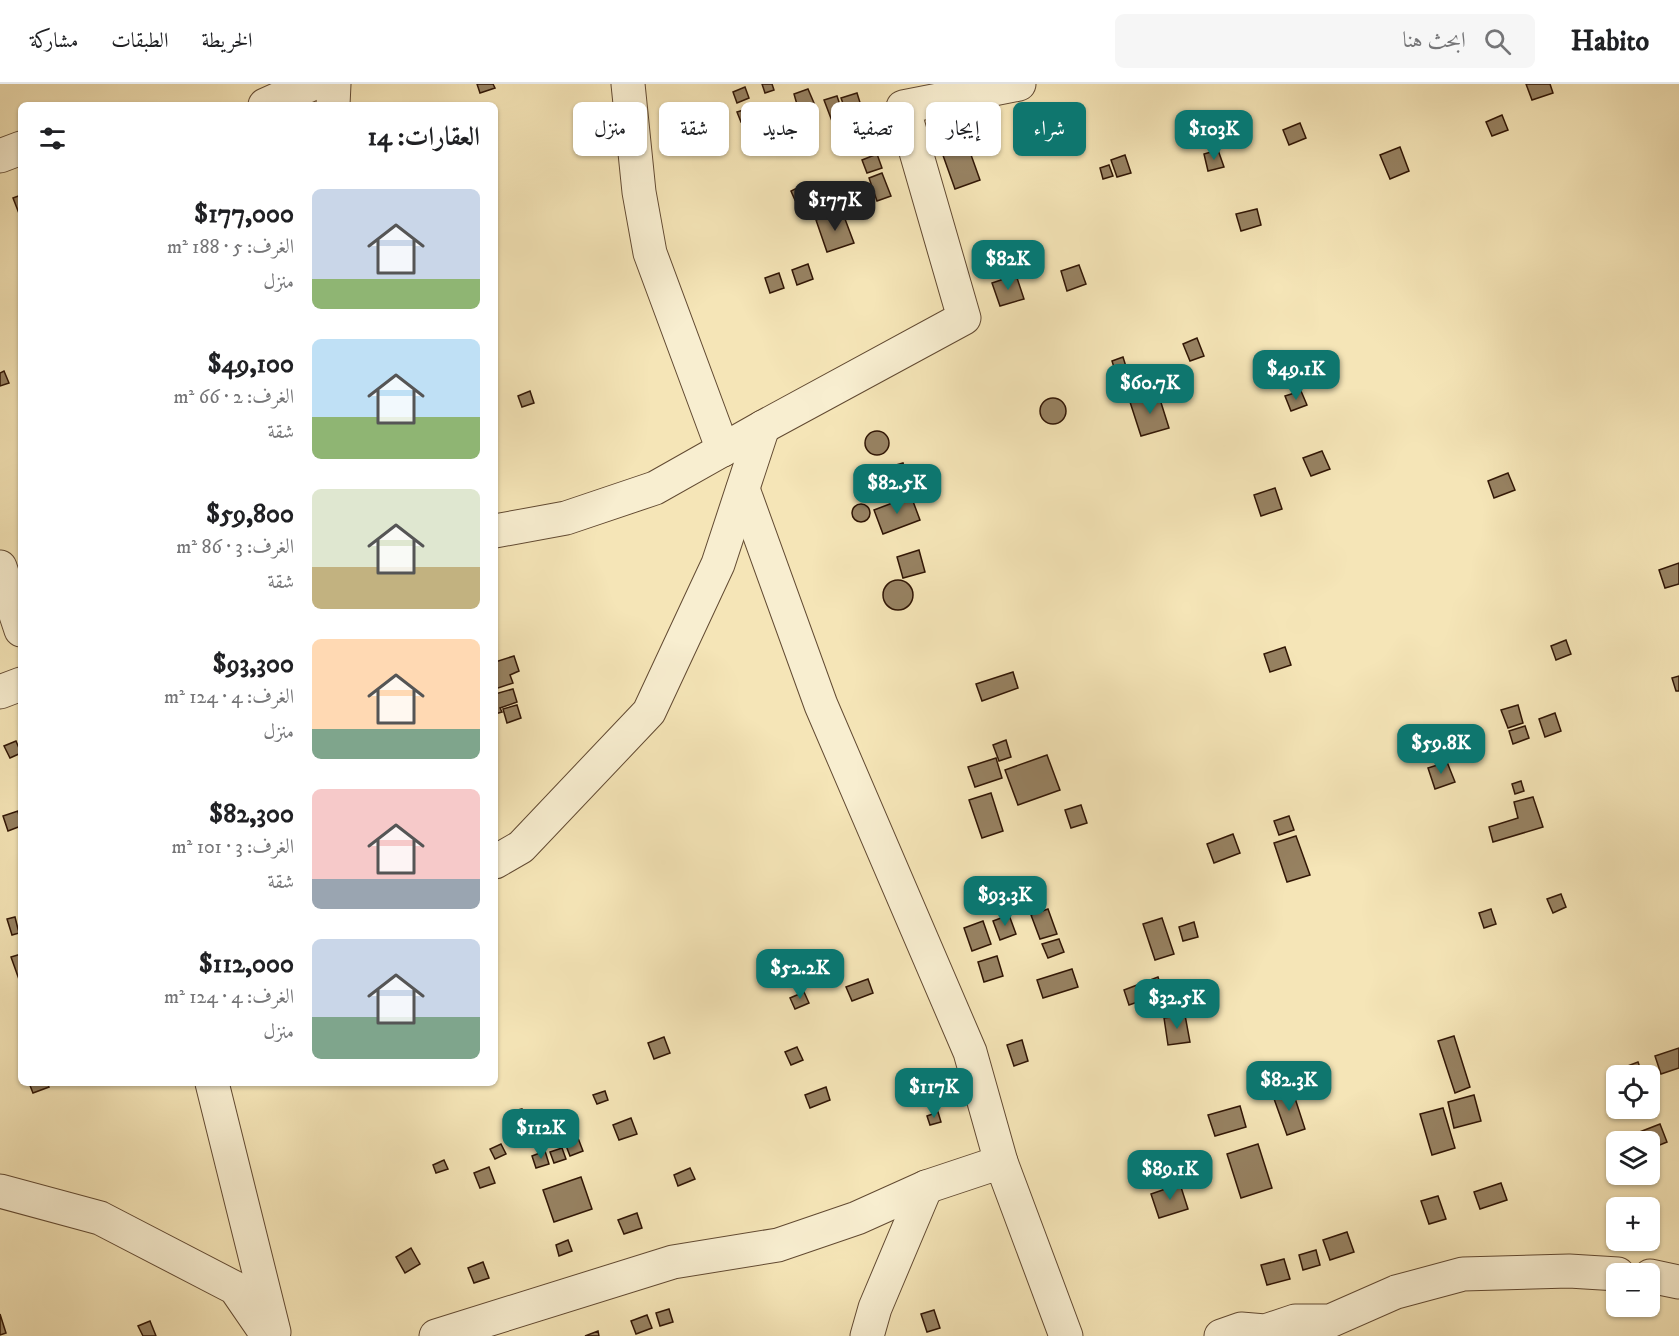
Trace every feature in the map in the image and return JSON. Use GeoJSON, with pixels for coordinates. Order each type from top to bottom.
{"type":"FeatureCollection","features":[{"type":"Feature","properties":{"kind":"street"},"geometry":{"type":"LineString","coordinates":[[272,102],[312,84]]}},
{"type":"Feature","properties":{"kind":"street"},"geometry":{"type":"LineString","coordinates":[[333,84],[333,102]]}},
{"type":"Feature","properties":{"kind":"street"},"geometry":{"type":"LineString","coordinates":[[628,84],[639,192],[650,253],[723,450]]}},
{"type":"Feature","properties":{"kind":"street"},"geometry":{"type":"LineString","coordinates":[[498,530],[566,518],[655,488],[763,426],[964,318],[903,108],[1019,84]]}},
{"type":"Feature","properties":{"kind":"street"},"geometry":{"type":"LineString","coordinates":[[0,156],[18,149]]}},
{"type":"Feature","properties":{"kind":"street"},"geometry":{"type":"LineString","coordinates":[[498,860],[520,847],[649,712],[718,564],[763,426]]}},
{"type":"Feature","properties":{"kind":"street"},"geometry":{"type":"LineString","coordinates":[[743,489],[821,705],[970,1052],[1001,1162],[1066,1336]]}},
{"type":"Feature","properties":{"kind":"street"},"geometry":{"type":"LineString","coordinates":[[0,567],[18,621]]}},
{"type":"Feature","properties":{"kind":"street"},"geometry":{"type":"LineString","coordinates":[[0,692],[18,685]]}},
{"type":"Feature","properties":{"kind":"street"},"geometry":{"type":"LineString","coordinates":[[213,1086],[276,1336]]}},
{"type":"Feature","properties":{"kind":"street"},"geometry":{"type":"LineString","coordinates":[[224,1134],[226,1086]]}},
{"type":"Feature","properties":{"kind":"street"},"geometry":{"type":"LineString","coordinates":[[436,1336],[673,1262],[778,1245],[857,1218],[926,1187],[1001,1162]]}},
{"type":"Feature","properties":{"kind":"street"},"geometry":{"type":"LineString","coordinates":[[867,1336],[875,1308],[926,1187]]}},
{"type":"Feature","properties":{"kind":"street"},"geometry":{"type":"LineString","coordinates":[[0,1191],[99,1218],[235,1288],[268,1336]]}},
{"type":"Feature","properties":{"kind":"street"},"geometry":{"type":"LineString","coordinates":[[1221,1336],[1241,1329],[1265,1331],[1295,1320],[1330,1321],[1396,1292],[1462,1274],[1569,1271],[1606,1273]]}},
{"type":"Feature","properties":{"kind":"street"},"geometry":{"type":"LineString","coordinates":[[1660,1278],[1679,1282]]}},
{"type":"Feature","properties":{"kind":"building"},"geometry":{"type":"Polygon","coordinates":[[[477,84],[493,84],[495,88],[480,93],[477,84]]]}},
{"type":"Feature","properties":{"kind":"building"},"geometry":{"type":"Polygon","coordinates":[[[762,84],[772,84],[774,90],[765,93],[762,84]]]}},
{"type":"Feature","properties":{"kind":"building"},"geometry":{"type":"Polygon","coordinates":[[[1526,84],[1550,84],[1553,93],[1532,100],[1526,84]]]}},
{"type":"Feature","properties":{"kind":"building"},"geometry":{"type":"Polygon","coordinates":[[[745,87],[749,98],[737,103],[733,92],[745,87]]]}},
{"type":"Feature","properties":{"kind":"building"},"geometry":{"type":"Polygon","coordinates":[[[808,89],[814,102],[796,102],[794,94],[808,89]]]}},
{"type":"Feature","properties":{"kind":"building"},"geometry":{"type":"Polygon","coordinates":[[[857,93],[860,102],[842,102],[841,98],[857,93]]]}},
{"type":"Feature","properties":{"kind":"building"},"geometry":{"type":"Polygon","coordinates":[[[837,96],[839,102],[831,102],[831,118],[824,100],[837,96]]]}},
{"type":"Feature","properties":{"kind":"building"},"geometry":{"type":"Polygon","coordinates":[[[1502,115],[1508,130],[1492,136],[1486,122],[1502,115]]]}},
{"type":"Feature","properties":{"kind":"building"},"geometry":{"type":"Polygon","coordinates":[[[1300,123],[1306,138],[1289,145],[1283,130],[1300,123]]]}},
{"type":"Feature","properties":{"kind":"building"},"geometry":{"type":"Polygon","coordinates":[[[1400,147],[1409,171],[1390,179],[1380,155],[1400,147]]]}},
{"type":"Feature","properties":{"kind":"building"},"geometry":{"type":"Polygon","coordinates":[[[1218,150],[1224,167],[1208,171],[1204,154],[1218,150]]]}},
{"type":"Feature","properties":{"kind":"building"},"geometry":{"type":"Polygon","coordinates":[[[1125,155],[1131,173],[1117,177],[1111,160],[1125,155]]]}},
{"type":"Feature","properties":{"kind":"building"},"geometry":{"type":"Polygon","coordinates":[[[878,156],[882,168],[867,173],[862,160],[878,156]]]}},
{"type":"Feature","properties":{"kind":"building"},"geometry":{"type":"Polygon","coordinates":[[[943,156],[971,156],[980,180],[955,189],[943,156]]]}},
{"type":"Feature","properties":{"kind":"building"},"geometry":{"type":"Polygon","coordinates":[[[1109,165],[1113,176],[1103,179],[1100,168],[1109,165]]]}},
{"type":"Feature","properties":{"kind":"building"},"geometry":{"type":"Polygon","coordinates":[[[882,173],[891,196],[877,201],[869,178],[882,173]]]}},
{"type":"Feature","properties":{"kind":"building"},"geometry":{"type":"Polygon","coordinates":[[[797,188],[801,198],[795,200],[791,191],[797,188]]]}},
{"type":"Feature","properties":{"kind":"building"},"geometry":{"type":"Polygon","coordinates":[[[18,196],[18,211],[13,198],[18,196]]]}},
{"type":"Feature","properties":{"kind":"building"},"geometry":{"type":"Polygon","coordinates":[[[1257,209],[1261,225],[1241,231],[1236,214],[1257,209]]]}},
{"type":"Feature","properties":{"kind":"building"},"geometry":{"type":"Polygon","coordinates":[[[842,211],[854,243],[827,252],[816,220],[842,211]]]}},
{"type":"Feature","properties":{"kind":"building"},"geometry":{"type":"Polygon","coordinates":[[[808,264],[813,279],[797,285],[792,270],[808,264]]]}},
{"type":"Feature","properties":{"kind":"building"},"geometry":{"type":"Polygon","coordinates":[[[1079,265],[1086,284],[1067,291],[1061,271],[1079,265]]]}},
{"type":"Feature","properties":{"kind":"building"},"geometry":{"type":"Polygon","coordinates":[[[779,273],[784,288],[770,293],[765,278],[779,273]]]}},
{"type":"Feature","properties":{"kind":"building"},"geometry":{"type":"Polygon","coordinates":[[[1016,275],[1024,299],[1000,306],[992,283],[1016,275]]]}},
{"type":"Feature","properties":{"kind":"building"},"geometry":{"type":"Polygon","coordinates":[[[1197,338],[1204,356],[1190,361],[1183,344],[1197,338]]]}},
{"type":"Feature","properties":{"kind":"building"},"geometry":{"type":"Polygon","coordinates":[[[1123,357],[1128,373],[1117,377],[1112,361],[1123,357]]]}},
{"type":"Feature","properties":{"kind":"building"},"geometry":{"type":"Polygon","coordinates":[[[4,371],[9,383],[0,386],[0,373],[4,371]]]}},
{"type":"Feature","properties":{"kind":"building"},"geometry":{"type":"Polygon","coordinates":[[[530,391],[534,403],[522,407],[518,396],[530,391]]]}},
{"type":"Feature","properties":{"kind":"building"},"geometry":{"type":"Polygon","coordinates":[[[1301,391],[1307,405],[1291,411],[1285,396],[1301,391]]]}},
{"type":"Feature","properties":{"kind":"building"},"geometry":{"type":"Polygon","coordinates":[[[1158,393],[1169,428],[1141,436],[1130,402],[1158,393]]]}},
{"type":"Feature","properties":{"kind":"building"},"geometry":{"type":"Polygon","coordinates":[[[1053,398],[1062,402],[1066,411],[1062,420],[1053,424],[1044,420],[1040,411],[1044,402],[1053,398]]]}},
{"type":"Feature","properties":{"kind":"building"},"geometry":{"type":"Polygon","coordinates":[[[877,431],[886,434],[889,443],[886,452],[877,455],[868,452],[865,443],[868,434],[877,431]]]}},
{"type":"Feature","properties":{"kind":"building"},"geometry":{"type":"Polygon","coordinates":[[[1322,451],[1330,469],[1311,476],[1303,458],[1322,451]]]}},
{"type":"Feature","properties":{"kind":"building"},"geometry":{"type":"Polygon","coordinates":[[[903,463],[907,477],[884,484],[879,470],[903,463]]]}},
{"type":"Feature","properties":{"kind":"building"},"geometry":{"type":"Polygon","coordinates":[[[1508,473],[1515,490],[1494,498],[1488,481],[1508,473]]]}},
{"type":"Feature","properties":{"kind":"building"},"geometry":{"type":"Polygon","coordinates":[[[1275,488],[1282,509],[1261,516],[1254,495],[1275,488]]]}},
{"type":"Feature","properties":{"kind":"building"},"geometry":{"type":"Polygon","coordinates":[[[911,496],[920,520],[883,534],[874,510],[911,496]]]}},
{"type":"Feature","properties":{"kind":"building"},"geometry":{"type":"Polygon","coordinates":[[[861,504],[867,507],[870,513],[867,519],[861,522],[855,519],[852,513],[855,507],[861,504]]]}},
{"type":"Feature","properties":{"kind":"building"},"geometry":{"type":"Polygon","coordinates":[[[919,550],[925,572],[903,578],[897,557],[919,550]]]}},
{"type":"Feature","properties":{"kind":"building"},"geometry":{"type":"Polygon","coordinates":[[[1679,563],[1679,584],[1665,588],[1659,570],[1679,563]]]}},
{"type":"Feature","properties":{"kind":"building"},"geometry":{"type":"Polygon","coordinates":[[[898,580],[909,584],[913,595],[909,606],[898,610],[887,606],[883,595],[887,584],[898,580]]]}},
{"type":"Feature","properties":{"kind":"building"},"geometry":{"type":"Polygon","coordinates":[[[1566,640],[1571,654],[1556,660],[1551,646],[1566,640]]]}},
{"type":"Feature","properties":{"kind":"building"},"geometry":{"type":"Polygon","coordinates":[[[1285,647],[1291,665],[1270,672],[1264,654],[1285,647]]]}},
{"type":"Feature","properties":{"kind":"building"},"geometry":{"type":"Polygon","coordinates":[[[514,656],[519,671],[510,675],[513,683],[498,688],[498,661],[514,656]]]}},
{"type":"Feature","properties":{"kind":"building"},"geometry":{"type":"Polygon","coordinates":[[[1013,672],[1018,688],[982,701],[976,684],[1013,672]]]}},
{"type":"Feature","properties":{"kind":"building"},"geometry":{"type":"Polygon","coordinates":[[[1679,676],[1679,691],[1676,691],[1672,678],[1679,676]]]}},
{"type":"Feature","properties":{"kind":"building"},"geometry":{"type":"Polygon","coordinates":[[[513,689],[517,702],[500,708],[502,712],[498,713],[498,693],[513,689]]]}},
{"type":"Feature","properties":{"kind":"building"},"geometry":{"type":"Polygon","coordinates":[[[517,705],[521,718],[507,723],[503,709],[517,705]]]}},
{"type":"Feature","properties":{"kind":"building"},"geometry":{"type":"Polygon","coordinates":[[[1518,705],[1523,723],[1508,728],[1501,710],[1518,705]]]}},
{"type":"Feature","properties":{"kind":"building"},"geometry":{"type":"Polygon","coordinates":[[[1555,713],[1561,731],[1545,737],[1539,719],[1555,713]]]}},
{"type":"Feature","properties":{"kind":"building"},"geometry":{"type":"Polygon","coordinates":[[[1525,726],[1529,738],[1513,744],[1509,731],[1525,726]]]}},
{"type":"Feature","properties":{"kind":"building"},"geometry":{"type":"Polygon","coordinates":[[[1006,740],[1011,757],[999,761],[993,745],[1006,740]]]}},
{"type":"Feature","properties":{"kind":"building"},"geometry":{"type":"Polygon","coordinates":[[[16,741],[18,754],[10,758],[4,746],[16,741]]]}},
{"type":"Feature","properties":{"kind":"building"},"geometry":{"type":"Polygon","coordinates":[[[1047,755],[1060,790],[1018,805],[1005,770],[1047,755]]]}},
{"type":"Feature","properties":{"kind":"building"},"geometry":{"type":"Polygon","coordinates":[[[996,758],[1002,778],[975,787],[968,767],[996,758]]]}},
{"type":"Feature","properties":{"kind":"building"},"geometry":{"type":"Polygon","coordinates":[[[1447,762],[1455,782],[1435,789],[1428,768],[1447,762]]]}},
{"type":"Feature","properties":{"kind":"building"},"geometry":{"type":"Polygon","coordinates":[[[1521,781],[1524,791],[1515,794],[1512,784],[1521,781]]]}},
{"type":"Feature","properties":{"kind":"building"},"geometry":{"type":"Polygon","coordinates":[[[991,793],[1003,831],[982,838],[969,800],[991,793]]]}},
{"type":"Feature","properties":{"kind":"building"},"geometry":{"type":"Polygon","coordinates":[[[1533,797],[1543,827],[1493,842],[1489,827],[1518,818],[1514,802],[1533,797]]]}},
{"type":"Feature","properties":{"kind":"building"},"geometry":{"type":"Polygon","coordinates":[[[1081,805],[1087,823],[1071,828],[1065,810],[1081,805]]]}},
{"type":"Feature","properties":{"kind":"building"},"geometry":{"type":"Polygon","coordinates":[[[18,811],[18,827],[8,831],[3,816],[18,811]]]}},
{"type":"Feature","properties":{"kind":"building"},"geometry":{"type":"Polygon","coordinates":[[[1289,816],[1294,830],[1279,835],[1274,821],[1289,816]]]}},
{"type":"Feature","properties":{"kind":"building"},"geometry":{"type":"Polygon","coordinates":[[[1233,834],[1240,853],[1214,863],[1207,844],[1233,834]]]}},
{"type":"Feature","properties":{"kind":"building"},"geometry":{"type":"Polygon","coordinates":[[[1296,836],[1310,875],[1287,882],[1274,843],[1296,836]]]}},
{"type":"Feature","properties":{"kind":"building"},"geometry":{"type":"Polygon","coordinates":[[[1561,894],[1566,907],[1553,913],[1547,899],[1561,894]]]}},
{"type":"Feature","properties":{"kind":"building"},"geometry":{"type":"Polygon","coordinates":[[[1048,909],[1057,934],[1040,939],[1031,915],[1048,909]]]}},
{"type":"Feature","properties":{"kind":"building"},"geometry":{"type":"Polygon","coordinates":[[[1491,909],[1496,924],[1484,928],[1479,913],[1491,909]]]}},
{"type":"Feature","properties":{"kind":"building"},"geometry":{"type":"Polygon","coordinates":[[[1009,915],[1016,934],[1000,940],[993,921],[1009,915]]]}},
{"type":"Feature","properties":{"kind":"building"},"geometry":{"type":"Polygon","coordinates":[[[15,917],[18,933],[12,935],[7,919],[15,917]]]}},
{"type":"Feature","properties":{"kind":"building"},"geometry":{"type":"Polygon","coordinates":[[[1162,918],[1174,954],[1155,960],[1143,924],[1162,918]]]}},
{"type":"Feature","properties":{"kind":"building"},"geometry":{"type":"Polygon","coordinates":[[[983,921],[991,944],[972,951],[964,928],[983,921]]]}},
{"type":"Feature","properties":{"kind":"building"},"geometry":{"type":"Polygon","coordinates":[[[1194,922],[1198,937],[1183,941],[1179,927],[1194,922]]]}},
{"type":"Feature","properties":{"kind":"building"},"geometry":{"type":"Polygon","coordinates":[[[1059,939],[1064,952],[1048,958],[1042,944],[1059,939]]]}},
{"type":"Feature","properties":{"kind":"building"},"geometry":{"type":"Polygon","coordinates":[[[18,955],[18,977],[11,957],[18,955]]]}},
{"type":"Feature","properties":{"kind":"building"},"geometry":{"type":"Polygon","coordinates":[[[997,956],[1003,976],[984,982],[978,962],[997,956]]]}},
{"type":"Feature","properties":{"kind":"building"},"geometry":{"type":"Polygon","coordinates":[[[1072,969],[1078,987],[1043,998],[1037,980],[1072,969]]]}},
{"type":"Feature","properties":{"kind":"building"},"geometry":{"type":"Polygon","coordinates":[[[1158,977],[1163,993],[1129,1005],[1124,990],[1158,977]]]}},
{"type":"Feature","properties":{"kind":"building"},"geometry":{"type":"Polygon","coordinates":[[[868,979],[873,993],[852,1001],[846,987],[868,979]]]}},
{"type":"Feature","properties":{"kind":"building"},"geometry":{"type":"Polygon","coordinates":[[[804,992],[809,1003],[795,1009],[790,998],[804,992]]]}},
{"type":"Feature","properties":{"kind":"building"},"geometry":{"type":"Polygon","coordinates":[[[1185,1015],[1190,1042],[1168,1045],[1164,1018],[1185,1015]]]}},
{"type":"Feature","properties":{"kind":"building"},"geometry":{"type":"Polygon","coordinates":[[[1454,1036],[1470,1087],[1455,1093],[1438,1041],[1454,1036]]]}},
{"type":"Feature","properties":{"kind":"building"},"geometry":{"type":"Polygon","coordinates":[[[664,1037],[670,1053],[654,1059],[648,1043],[664,1037]]]}},
{"type":"Feature","properties":{"kind":"building"},"geometry":{"type":"Polygon","coordinates":[[[1022,1040],[1028,1061],[1014,1066],[1007,1045],[1022,1040]]]}},
{"type":"Feature","properties":{"kind":"building"},"geometry":{"type":"Polygon","coordinates":[[[797,1047],[803,1060],[791,1065],[785,1052],[797,1047]]]}},
{"type":"Feature","properties":{"kind":"building"},"geometry":{"type":"Polygon","coordinates":[[[1679,1048],[1679,1068],[1661,1074],[1660,1065],[1655,1056],[1679,1048]]]}},
{"type":"Feature","properties":{"kind":"building"},"geometry":{"type":"Polygon","coordinates":[[[30,1086],[49,1087],[33,1093],[30,1086]]]}},
{"type":"Feature","properties":{"kind":"building"},"geometry":{"type":"Polygon","coordinates":[[[826,1087],[830,1100],[810,1108],[805,1095],[826,1087]]]}},
{"type":"Feature","properties":{"kind":"building"},"geometry":{"type":"Polygon","coordinates":[[[1292,1089],[1305,1129],[1287,1135],[1273,1096],[1292,1089]]]}},
{"type":"Feature","properties":{"kind":"building"},"geometry":{"type":"Polygon","coordinates":[[[605,1091],[608,1100],[597,1104],[593,1095],[605,1091]]]}},
{"type":"Feature","properties":{"kind":"building"},"geometry":{"type":"Polygon","coordinates":[[[1474,1095],[1481,1121],[1454,1128],[1448,1102],[1474,1095]]]}},
{"type":"Feature","properties":{"kind":"building"},"geometry":{"type":"Polygon","coordinates":[[[1240,1106],[1246,1127],[1215,1136],[1208,1115],[1240,1106]]]}},
{"type":"Feature","properties":{"kind":"building"},"geometry":{"type":"Polygon","coordinates":[[[1443,1108],[1455,1148],[1432,1155],[1420,1114],[1443,1108]]]}},
{"type":"Feature","properties":{"kind":"building"},"geometry":{"type":"Polygon","coordinates":[[[522,1109],[526,1119],[517,1122],[514,1111],[522,1109]]]}},
{"type":"Feature","properties":{"kind":"building"},"geometry":{"type":"Polygon","coordinates":[[[938,1112],[941,1122],[930,1125],[927,1116],[938,1112]]]}},
{"type":"Feature","properties":{"kind":"building"},"geometry":{"type":"Polygon","coordinates":[[[631,1118],[637,1134],[619,1140],[613,1125],[631,1118]]]}},
{"type":"Feature","properties":{"kind":"building"},"geometry":{"type":"Polygon","coordinates":[[[1660,1124],[1667,1142],[1660,1145],[1660,1131],[1642,1131],[1660,1124]]]}},
{"type":"Feature","properties":{"kind":"building"},"geometry":{"type":"Polygon","coordinates":[[[578,1138],[583,1151],[570,1156],[565,1143],[578,1138]]]}},
{"type":"Feature","properties":{"kind":"building"},"geometry":{"type":"Polygon","coordinates":[[[501,1144],[506,1154],[495,1159],[490,1149],[501,1144]]]}},
{"type":"Feature","properties":{"kind":"building"},"geometry":{"type":"Polygon","coordinates":[[[1258,1144],[1272,1188],[1241,1198],[1227,1154],[1258,1144]]]}},
{"type":"Feature","properties":{"kind":"building"},"geometry":{"type":"Polygon","coordinates":[[[562,1148],[566,1159],[554,1163],[550,1152],[562,1148]]]}},
{"type":"Feature","properties":{"kind":"building"},"geometry":{"type":"Polygon","coordinates":[[[545,1151],[549,1164],[536,1168],[532,1156],[545,1151]]]}},
{"type":"Feature","properties":{"kind":"building"},"geometry":{"type":"Polygon","coordinates":[[[444,1160],[448,1169],[436,1173],[433,1165],[444,1160]]]}},
{"type":"Feature","properties":{"kind":"building"},"geometry":{"type":"Polygon","coordinates":[[[489,1167],[495,1183],[480,1188],[474,1173],[489,1167]]]}},
{"type":"Feature","properties":{"kind":"building"},"geometry":{"type":"Polygon","coordinates":[[[690,1168],[695,1179],[678,1186],[674,1175],[690,1168]]]}},
{"type":"Feature","properties":{"kind":"building"},"geometry":{"type":"Polygon","coordinates":[[[581,1177],[592,1209],[554,1222],[543,1190],[581,1177]]]}},
{"type":"Feature","properties":{"kind":"building"},"geometry":{"type":"Polygon","coordinates":[[[1501,1183],[1507,1200],[1480,1209],[1474,1192],[1501,1183]]]}},
{"type":"Feature","properties":{"kind":"building"},"geometry":{"type":"Polygon","coordinates":[[[1180,1184],[1188,1209],[1159,1218],[1151,1194],[1180,1184]]]}},
{"type":"Feature","properties":{"kind":"building"},"geometry":{"type":"Polygon","coordinates":[[[1438,1196],[1446,1219],[1429,1224],[1421,1201],[1438,1196]]]}},
{"type":"Feature","properties":{"kind":"building"},"geometry":{"type":"Polygon","coordinates":[[[637,1213],[642,1228],[624,1234],[618,1220],[637,1213]]]}},
{"type":"Feature","properties":{"kind":"building"},"geometry":{"type":"Polygon","coordinates":[[[1347,1232],[1354,1252],[1330,1260],[1323,1240],[1347,1232]]]}},
{"type":"Feature","properties":{"kind":"building"},"geometry":{"type":"Polygon","coordinates":[[[568,1240],[572,1251],[559,1256],[556,1245],[568,1240]]]}},
{"type":"Feature","properties":{"kind":"building"},"geometry":{"type":"Polygon","coordinates":[[[411,1248],[420,1264],[405,1273],[396,1257],[411,1248]]]}},
{"type":"Feature","properties":{"kind":"building"},"geometry":{"type":"Polygon","coordinates":[[[1316,1250],[1320,1265],[1303,1270],[1299,1255],[1316,1250]]]}},
{"type":"Feature","properties":{"kind":"building"},"geometry":{"type":"Polygon","coordinates":[[[1284,1259],[1290,1279],[1267,1285],[1261,1265],[1284,1259]]]}},
{"type":"Feature","properties":{"kind":"building"},"geometry":{"type":"Polygon","coordinates":[[[483,1262],[489,1278],[474,1283],[468,1268],[483,1262]]]}},
{"type":"Feature","properties":{"kind":"building"},"geometry":{"type":"Polygon","coordinates":[[[669,1309],[673,1322],[660,1326],[656,1313],[669,1309]]]}},
{"type":"Feature","properties":{"kind":"building"},"geometry":{"type":"Polygon","coordinates":[[[934,1310],[940,1328],[927,1332],[921,1314],[934,1310]]]}},
{"type":"Feature","properties":{"kind":"building"},"geometry":{"type":"Polygon","coordinates":[[[0,1314],[6,1333],[0,1335],[0,1314]]]}},
{"type":"Feature","properties":{"kind":"building"},"geometry":{"type":"Polygon","coordinates":[[[647,1315],[652,1328],[636,1334],[631,1321],[647,1315]]]}},
{"type":"Feature","properties":{"kind":"building"},"geometry":{"type":"Polygon","coordinates":[[[150,1321],[156,1336],[143,1336],[138,1326],[150,1321]]]}},
{"type":"Feature","properties":{"kind":"building"},"geometry":{"type":"Polygon","coordinates":[[[598,1331],[599,1336],[585,1336],[598,1331]]]}}]}
